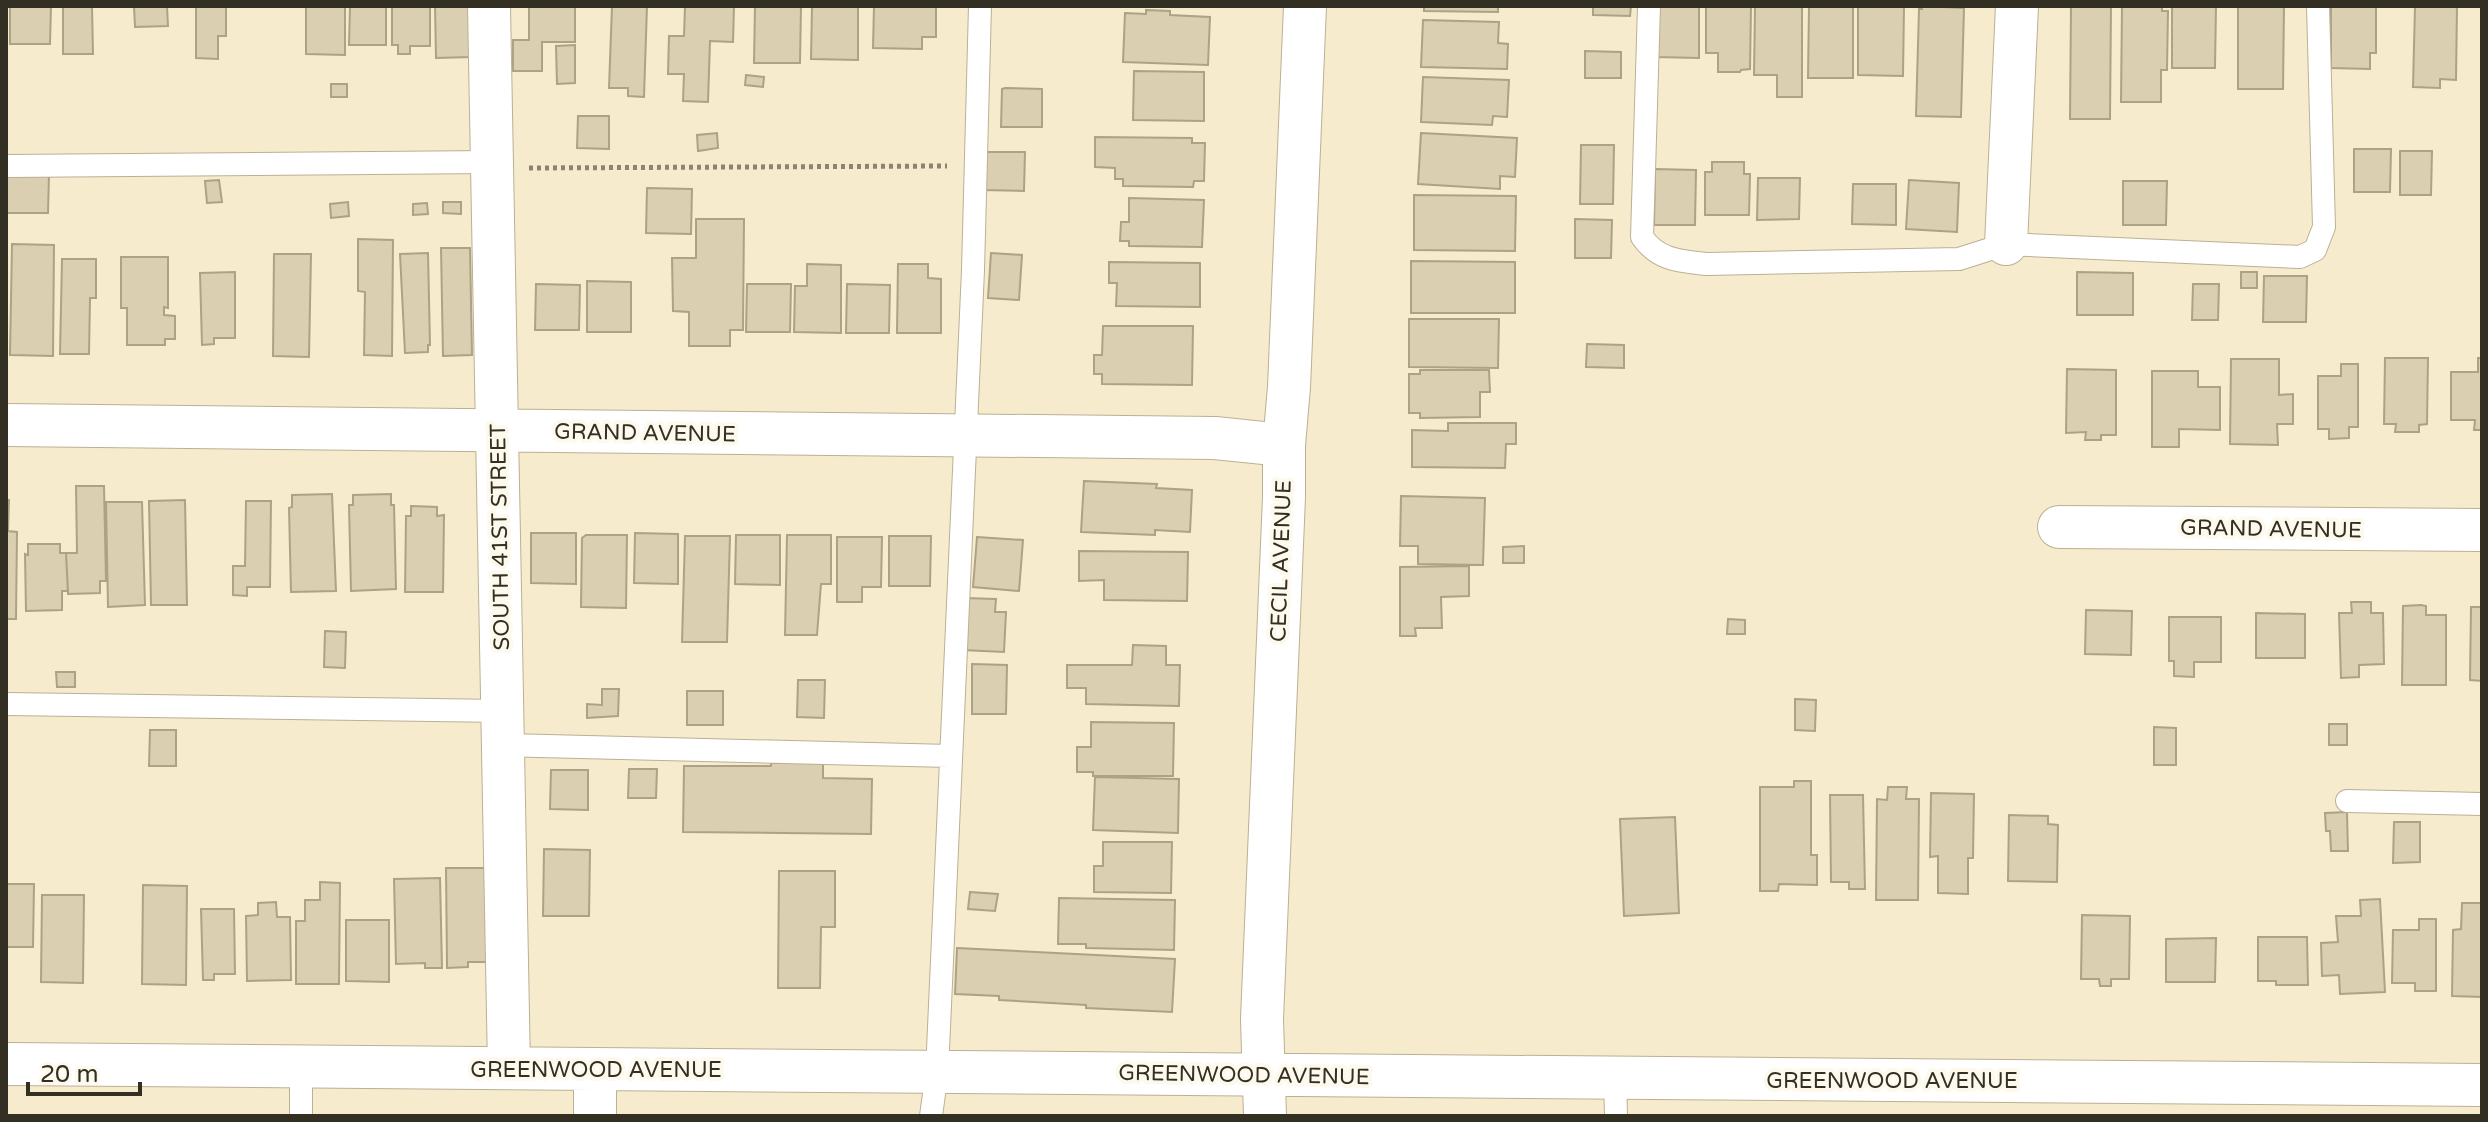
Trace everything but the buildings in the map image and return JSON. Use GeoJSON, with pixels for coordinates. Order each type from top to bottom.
{"type":"FeatureCollection","features":[{"type":"Feature","properties":{"kind":"street","name":"SOUTH 41ST STREET"},"geometry":{"type":"LineString","coordinates":[[489,6],[509,1068]]}},
{"type":"Feature","properties":{"kind":"street","name":"CECIL AVENUE"},"geometry":{"type":"LineString","coordinates":[[1265,1116],[1262,1019],[1305,6]]}},
{"type":"Feature","properties":{"kind":"street"},"geometry":{"type":"LineString","coordinates":[[2006,244],[2017,6]]}},
{"type":"Feature","properties":{"kind":"street","name":"GRAND AVENUE"},"geometry":{"type":"LineString","coordinates":[[6,425],[1215,438],[1284,445]]}},
{"type":"Feature","properties":{"kind":"street","name":"GRAND AVENUE"},"geometry":{"type":"LineString","coordinates":[[2059,527],[2482,530]]}},
{"type":"Feature","properties":{"kind":"street","name":"GREENWOOD AVENUE"},"geometry":{"type":"LineString","coordinates":[[6,1064],[1264,1075],[1615,1097],[2366,1100],[2482,1085]]}},
{"type":"Feature","properties":{"kind":"street"},"geometry":{"type":"LineString","coordinates":[[595,1069],[595,1116]]}},
{"type":"Feature","properties":{"kind":"lane"},"geometry":{"type":"LineString","coordinates":[[931,1116],[937,1072],[976,166],[980,6]]}},
{"type":"Feature","properties":{"kind":"lane"},"geometry":{"type":"LineString","coordinates":[[1649,6],[1642,237],[1651,251],[1670,260],[1706,264],[1959,259],[2006,244],[2300,257],[2315,250],[2324,227],[2318,6]]}},
{"type":"Feature","properties":{"kind":"lane"},"geometry":{"type":"LineString","coordinates":[[6,166],[492,165]]}},
{"type":"Feature","properties":{"kind":"lane"},"geometry":{"type":"LineString","coordinates":[[6,704],[503,728],[950,756]]}},
{"type":"Feature","properties":{"kind":"lane"},"geometry":{"type":"LineString","coordinates":[[2347,801],[2482,804]]}},
{"type":"Feature","properties":{"kind":"lane"},"geometry":{"type":"LineString","coordinates":[[301,1066],[301,1116]]}},
{"type":"Feature","properties":{"kind":"path"},"geometry":{"type":"LineString","coordinates":[[492,165],[976,166]]}}]}
